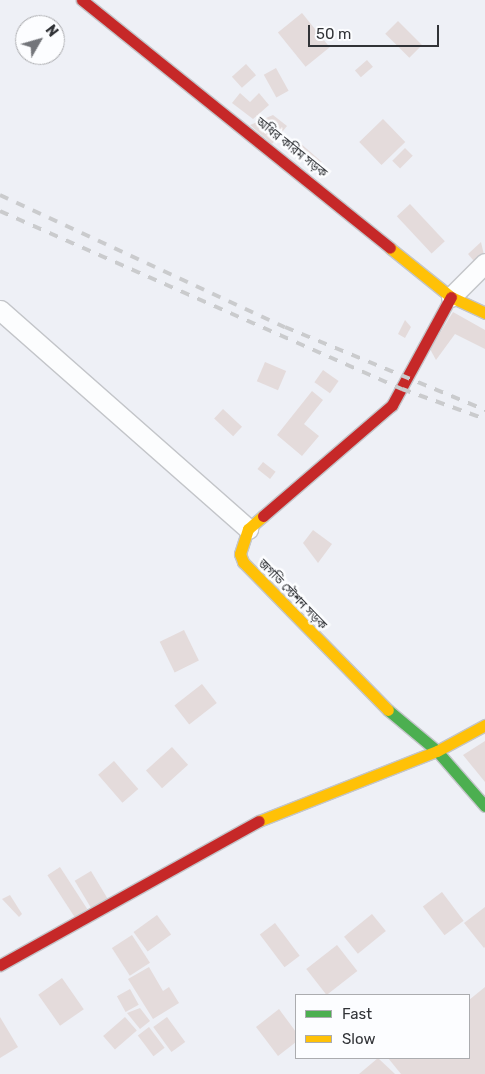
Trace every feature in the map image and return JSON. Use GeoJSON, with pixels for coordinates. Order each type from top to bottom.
{"type":"FeatureCollection","features":[{"type":"Feature","properties":{"kind":"street","name":"অধির করিম সড়ক"},"geometry":{"type":"LineString","coordinates":[[82,0],[451,297],[485,313]]}},
{"type":"Feature","properties":{"kind":"street"},"geometry":{"type":"LineString","coordinates":[[0,310],[248,529],[392,405],[451,297],[485,263]]}},
{"type":"Feature","properties":{"kind":"street","name":"জগতি স্টেশন সড়ক"},"geometry":{"type":"LineString","coordinates":[[248,529],[240,545],[243,562],[365,691],[437,752],[485,806]]}},
{"type":"Feature","properties":{"kind":"street"},"geometry":{"type":"LineString","coordinates":[[0,965],[247,826],[437,752],[485,724]]}},
{"type":"Feature","properties":{"kind":"building"},"geometry":{"type":"Polygon","coordinates":[[[302,13],[330,47],[306,67],[278,33],[302,13]]]}},
{"type":"Feature","properties":{"kind":"building"},"geometry":{"type":"Polygon","coordinates":[[[398,21],[422,45],[409,58],[385,34],[398,21]]]}},
{"type":"Feature","properties":{"kind":"building"},"geometry":{"type":"Polygon","coordinates":[[[367,60],[373,67],[361,77],[355,70],[367,60]]]}},
{"type":"Feature","properties":{"kind":"building"},"geometry":{"type":"Polygon","coordinates":[[[246,64],[256,75],[242,88],[232,77],[246,64]]]}},
{"type":"Feature","properties":{"kind":"building"},"geometry":{"type":"Polygon","coordinates":[[[276,68],[289,91],[276,98],[264,75],[276,68]]]}},
{"type":"Feature","properties":{"kind":"building"},"geometry":{"type":"Polygon","coordinates":[[[240,93],[250,102],[259,93],[269,105],[253,119],[232,103],[240,93]]]}},
{"type":"Feature","properties":{"kind":"building"},"geometry":{"type":"Polygon","coordinates":[[[273,115],[287,126],[272,144],[250,125],[273,115]]]}},
{"type":"Feature","properties":{"kind":"building"},"geometry":{"type":"Polygon","coordinates":[[[383,119],[405,142],[381,165],[359,142],[383,119]]]}},
{"type":"Feature","properties":{"kind":"building"},"geometry":{"type":"Polygon","coordinates":[[[299,142],[322,162],[314,170],[292,150],[299,142]]]}},
{"type":"Feature","properties":{"kind":"building"},"geometry":{"type":"Polygon","coordinates":[[[405,148],[413,156],[400,169],[392,161],[405,148]]]}},
{"type":"Feature","properties":{"kind":"building"},"geometry":{"type":"Polygon","coordinates":[[[410,204],[445,241],[432,254],[397,216],[410,204]]]}},
{"type":"Feature","properties":{"kind":"building"},"geometry":{"type":"Polygon","coordinates":[[[481,242],[485,259],[479,267],[468,254],[481,242]]]}},
{"type":"Feature","properties":{"kind":"building"},"geometry":{"type":"Polygon","coordinates":[[[453,312],[485,330],[485,349],[455,334],[436,360],[430,349],[453,312]]]}},
{"type":"Feature","properties":{"kind":"building"},"geometry":{"type":"Polygon","coordinates":[[[405,320],[411,327],[405,338],[398,334],[405,320]]]}},
{"type":"Feature","properties":{"kind":"building"},"geometry":{"type":"Polygon","coordinates":[[[265,362],[286,371],[278,390],[257,381],[265,362]]]}},
{"type":"Feature","properties":{"kind":"building"},"geometry":{"type":"Polygon","coordinates":[[[323,370],[339,381],[330,393],[314,382],[323,370]]]}},
{"type":"Feature","properties":{"kind":"building"},"geometry":{"type":"Polygon","coordinates":[[[312,391],[323,400],[304,424],[319,436],[302,456],[277,435],[312,391]]]}},
{"type":"Feature","properties":{"kind":"building"},"geometry":{"type":"Polygon","coordinates":[[[223,409],[242,427],[233,436],[214,419],[223,409]]]}},
{"type":"Feature","properties":{"kind":"building"},"geometry":{"type":"Polygon","coordinates":[[[263,462],[276,472],[270,479],[257,469],[263,462]]]}},
{"type":"Feature","properties":{"kind":"building"},"geometry":{"type":"Polygon","coordinates":[[[313,530],[332,544],[318,563],[303,543],[313,530]]]}},
{"type":"Feature","properties":{"kind":"building"},"geometry":{"type":"Polygon","coordinates":[[[184,630],[199,661],[175,672],[160,642],[184,630]]]}},
{"type":"Feature","properties":{"kind":"building"},"geometry":{"type":"Polygon","coordinates":[[[202,684],[217,703],[189,724],[174,706],[202,684]]]}},
{"type":"Feature","properties":{"kind":"building"},"geometry":{"type":"Polygon","coordinates":[[[485,741],[485,782],[463,755],[485,741]]]}},
{"type":"Feature","properties":{"kind":"building"},"geometry":{"type":"Polygon","coordinates":[[[172,747],[188,765],[162,788],[146,770],[172,747]]]}},
{"type":"Feature","properties":{"kind":"building"},"geometry":{"type":"Polygon","coordinates":[[[114,761],[138,789],[122,803],[98,775],[114,761]]]}},
{"type":"Feature","properties":{"kind":"building"},"geometry":{"type":"Polygon","coordinates":[[[60,867],[87,909],[75,917],[47,875],[60,867]]]}},
{"type":"Feature","properties":{"kind":"building"},"geometry":{"type":"Polygon","coordinates":[[[91,871],[108,899],[92,909],[75,881],[91,871]]]}},
{"type":"Feature","properties":{"kind":"building"},"geometry":{"type":"Polygon","coordinates":[[[442,892],[464,921],[444,935],[423,906],[442,892]]]}},
{"type":"Feature","properties":{"kind":"building"},"geometry":{"type":"Polygon","coordinates":[[[10,895],[22,914],[19,917],[2,899],[10,895]]]}},
{"type":"Feature","properties":{"kind":"building"},"geometry":{"type":"Polygon","coordinates":[[[485,907],[485,947],[484,948],[464,923],[485,907]]]}},
{"type":"Feature","properties":{"kind":"building"},"geometry":{"type":"Polygon","coordinates":[[[372,914],[386,931],[358,954],[344,937],[372,914]]]}},
{"type":"Feature","properties":{"kind":"building"},"geometry":{"type":"Polygon","coordinates":[[[157,915],[171,934],[148,951],[134,932],[157,915]]]}},
{"type":"Feature","properties":{"kind":"building"},"geometry":{"type":"Polygon","coordinates":[[[275,923],[300,956],[285,967],[260,934],[275,923]]]}},
{"type":"Feature","properties":{"kind":"building"},"geometry":{"type":"Polygon","coordinates":[[[132,935],[150,963],[130,976],[112,948],[132,935]]]}},
{"type":"Feature","properties":{"kind":"building"},"geometry":{"type":"Polygon","coordinates":[[[337,945],[357,971],[326,994],[306,969],[337,945]]]}},
{"type":"Feature","properties":{"kind":"building"},"geometry":{"type":"Polygon","coordinates":[[[149,967],[163,991],[169,987],[179,1003],[153,1019],[128,979],[149,967]]]}},
{"type":"Feature","properties":{"kind":"building"},"geometry":{"type":"Polygon","coordinates":[[[62,978],[84,1009],[60,1026],[38,995],[62,978]]]}},
{"type":"Feature","properties":{"kind":"building"},"geometry":{"type":"Polygon","coordinates":[[[485,987],[485,1074],[401,1074],[389,1059],[470,1059],[470,999],[485,987]]]}},
{"type":"Feature","properties":{"kind":"building"},"geometry":{"type":"Polygon","coordinates":[[[130,989],[139,1005],[126,1012],[117,996],[130,989]]]}},
{"type":"Feature","properties":{"kind":"building"},"geometry":{"type":"Polygon","coordinates":[[[140,1008],[150,1021],[140,1029],[127,1013],[140,1008]]]}},
{"type":"Feature","properties":{"kind":"building"},"geometry":{"type":"Polygon","coordinates":[[[279,1009],[295,1031],[295,1043],[278,1056],[256,1027],[279,1009]]]}},
{"type":"Feature","properties":{"kind":"building"},"geometry":{"type":"Polygon","coordinates":[[[0,1017],[18,1047],[0,1058],[0,1017]]]}},
{"type":"Feature","properties":{"kind":"building"},"geometry":{"type":"Polygon","coordinates":[[[125,1017],[137,1031],[115,1050],[103,1036],[125,1017]]]}},
{"type":"Feature","properties":{"kind":"building"},"geometry":{"type":"Polygon","coordinates":[[[167,1017],[185,1042],[171,1052],[153,1027],[167,1017]]]}},
{"type":"Feature","properties":{"kind":"building"},"geometry":{"type":"Polygon","coordinates":[[[149,1027],[165,1048],[153,1056],[138,1035],[149,1027]]]}},
{"type":"Feature","properties":{"kind":"building"},"geometry":{"type":"Polygon","coordinates":[[[379,1059],[395,1074],[359,1074],[379,1059]]]}},
{"type":"Feature","properties":{"kind":"railway"},"geometry":{"type":"LineString","coordinates":[[0,195],[285,327],[485,410]]}},
{"type":"Feature","properties":{"kind":"railway"},"geometry":{"type":"LineString","coordinates":[[0,211],[402,389],[485,419]]}},
{"type":"Feature","properties":{"kind":"traffic: fast"},"geometry":{"type":"LineString","coordinates":[[388,710],[437,751],[485,806]]}},
{"type":"Feature","properties":{"kind":"traffic: slow"},"geometry":{"type":"LineString","coordinates":[[390,248],[451,297],[485,313]]}},
{"type":"Feature","properties":{"kind":"traffic: slow"},"geometry":{"type":"LineString","coordinates":[[263,516],[248,529],[240,554],[243,562],[388,710]]}},
{"type":"Feature","properties":{"kind":"traffic: slow"},"geometry":{"type":"LineString","coordinates":[[259,821],[437,751],[485,725]]}},
{"type":"Feature","properties":{"kind":"traffic: jam"},"geometry":{"type":"LineString","coordinates":[[82,0],[390,248]]}},
{"type":"Feature","properties":{"kind":"traffic: jam"},"geometry":{"type":"LineString","coordinates":[[263,516],[392,405],[451,297]]}},
{"type":"Feature","properties":{"kind":"traffic: jam"},"geometry":{"type":"LineString","coordinates":[[0,965],[259,821]]}}]}
